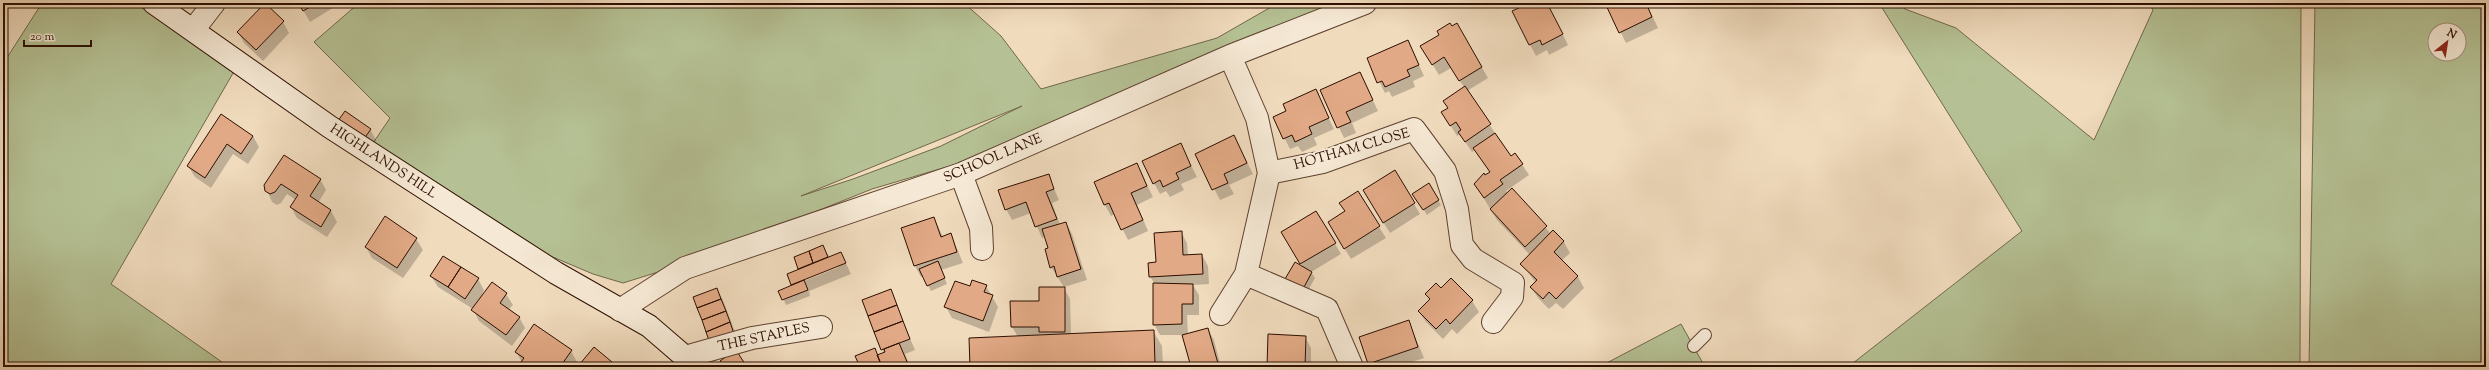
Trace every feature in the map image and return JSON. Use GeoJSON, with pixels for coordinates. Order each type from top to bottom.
{"type":"FeatureCollection","features":[{"type":"Feature","properties":{"kind":"street","name":"HIGHLANDS HILL"},"geometry":{"type":"LineString","coordinates":[[154,3],[194,29],[330,127],[556,273],[649,326],[689,362]]}},
{"type":"Feature","properties":{"kind":"street"},"geometry":{"type":"LineString","coordinates":[[194,29],[214,3]]}},
{"type":"Feature","properties":{"kind":"street","name":"SCHOOL LANE"},"geometry":{"type":"LineString","coordinates":[[620,310],[685,268],[961,174],[1230,56],[1365,3]]}},
{"type":"Feature","properties":{"kind":"street"},"geometry":{"type":"LineString","coordinates":[[1221,314],[1246,274],[1269,173],[1257,118],[1230,56]]}},
{"type":"Feature","properties":{"kind":"street","name":"HOTHAM CLOSE"},"geometry":{"type":"LineString","coordinates":[[1269,173],[1323,162],[1414,129],[1445,171],[1457,209],[1462,245],[1473,259],[1513,283],[1512,297],[1493,322]]}},
{"type":"Feature","properties":{"kind":"street"},"geometry":{"type":"LineString","coordinates":[[961,174],[981,228],[982,249]]}},
{"type":"Feature","properties":{"kind":"street"},"geometry":{"type":"LineString","coordinates":[[1246,274],[1328,309],[1352,367]]}},
{"type":"Feature","properties":{"kind":"street","name":"THE STAPLES"},"geometry":{"type":"LineString","coordinates":[[689,362],[752,338],[821,327]]}},
{"type":"Feature","properties":{"kind":"lane"},"geometry":{"type":"LineString","coordinates":[[1694,346],[1705,336]]}},
{"type":"Feature","properties":{"kind":"green space"},"geometry":{"type":"Polygon","coordinates":[[[42,3],[134,3],[236,68],[111,284],[229,367],[3,367],[3,64],[42,3]]]}},
{"type":"Feature","properties":{"kind":"green space"},"geometry":{"type":"Polygon","coordinates":[[[359,3],[964,3],[1001,36],[1041,89],[1217,38],[1278,3],[1343,3],[970,160],[872,189],[690,262],[623,283],[593,274],[548,255],[480,217],[371,146],[390,118],[314,42],[359,3]],[[1022,106],[801,196],[853,179],[941,146],[1022,106]]]}},
{"type":"Feature","properties":{"kind":"green space"},"geometry":{"type":"Polygon","coordinates":[[[1879,3],[1898,3],[1905,9],[1956,28],[2094,140],[2153,10],[2148,3],[2301,3],[2300,367],[1848,367],[2022,231],[1879,3]]]}},
{"type":"Feature","properties":{"kind":"green space"},"geometry":{"type":"Polygon","coordinates":[[[2315,3],[2486,3],[2486,367],[2309,367],[2315,3]]]}},
{"type":"Feature","properties":{"kind":"green space"},"geometry":{"type":"Polygon","coordinates":[[[1681,324],[1705,367],[1599,367],[1681,324]]]}},
{"type":"Feature","properties":{"kind":"building"},"geometry":{"type":"Polygon","coordinates":[[[265,3],[284,21],[256,50],[237,32],[265,3]]]}},
{"type":"Feature","properties":{"kind":"building"},"geometry":{"type":"Polygon","coordinates":[[[298,3],[317,3],[303,11],[298,3]]]}},
{"type":"Feature","properties":{"kind":"building"},"geometry":{"type":"Polygon","coordinates":[[[1521,3],[1547,3],[1563,34],[1542,45],[1540,40],[1529,45],[1512,11],[1523,6],[1521,3]]]}},
{"type":"Feature","properties":{"kind":"building"},"geometry":{"type":"Polygon","coordinates":[[[1605,3],[1646,3],[1652,17],[1619,33],[1605,3]]]}},
{"type":"Feature","properties":{"kind":"building"},"geometry":{"type":"Polygon","coordinates":[[[1450,23],[1452,26],[1457,23],[1482,67],[1459,81],[1444,57],[1432,65],[1420,46],[1439,35],[1437,31],[1450,23]]]}},
{"type":"Feature","properties":{"kind":"building"},"geometry":{"type":"Polygon","coordinates":[[[1408,40],[1419,65],[1407,70],[1410,76],[1385,87],[1382,81],[1377,83],[1367,58],[1408,40]]]}},
{"type":"Feature","properties":{"kind":"building"},"geometry":{"type":"Polygon","coordinates":[[[1360,72],[1373,100],[1346,112],[1351,122],[1337,128],[1320,90],[1360,72]]]}},
{"type":"Feature","properties":{"kind":"building"},"geometry":{"type":"Polygon","coordinates":[[[1465,86],[1491,124],[1465,142],[1458,132],[1461,130],[1456,122],[1450,126],[1441,112],[1448,108],[1443,101],[1465,86]]]}},
{"type":"Feature","properties":{"kind":"building"},"geometry":{"type":"Polygon","coordinates":[[[1316,89],[1329,118],[1309,127],[1312,134],[1295,142],[1292,135],[1283,139],[1273,117],[1286,111],[1283,104],[1316,89]]]}},
{"type":"Feature","properties":{"kind":"building"},"geometry":{"type":"Polygon","coordinates":[[[345,111],[371,129],[361,143],[335,125],[345,111]]]}},
{"type":"Feature","properties":{"kind":"building"},"geometry":{"type":"Polygon","coordinates":[[[221,114],[253,136],[241,154],[227,144],[205,178],[187,166],[221,114]]]}},
{"type":"Feature","properties":{"kind":"building"},"geometry":{"type":"Polygon","coordinates":[[[1495,133],[1511,156],[1515,153],[1523,164],[1500,180],[1503,184],[1484,198],[1474,184],[1484,173],[1485,175],[1490,172],[1473,148],[1495,133]]]}},
{"type":"Feature","properties":{"kind":"building"},"geometry":{"type":"Polygon","coordinates":[[[1234,135],[1247,163],[1224,174],[1228,183],[1212,190],[1195,154],[1234,135]]]}},
{"type":"Feature","properties":{"kind":"building"},"geometry":{"type":"Polygon","coordinates":[[[1181,143],[1191,166],[1176,173],[1179,179],[1163,187],[1160,180],[1153,184],[1142,161],[1181,143]]]}},
{"type":"Feature","properties":{"kind":"building"},"geometry":{"type":"Polygon","coordinates":[[[284,155],[321,179],[310,196],[331,210],[321,227],[290,207],[298,195],[281,184],[275,192],[270,194],[265,191],[264,185],[284,155]]]}},
{"type":"Feature","properties":{"kind":"building"},"geometry":{"type":"Polygon","coordinates":[[[1137,163],[1147,186],[1131,193],[1143,220],[1121,230],[1109,203],[1104,205],[1094,182],[1137,163]]]}},
{"type":"Feature","properties":{"kind":"building"},"geometry":{"type":"Polygon","coordinates":[[[1395,170],[1415,203],[1383,223],[1363,190],[1395,170]]]}},
{"type":"Feature","properties":{"kind":"building"},"geometry":{"type":"Polygon","coordinates":[[[1049,174],[1054,189],[1046,192],[1057,219],[1035,227],[1026,202],[1005,210],[998,190],[1049,174]]]}},
{"type":"Feature","properties":{"kind":"building"},"geometry":{"type":"Polygon","coordinates":[[[1429,183],[1439,200],[1423,210],[1412,194],[1429,183]]]}},
{"type":"Feature","properties":{"kind":"building"},"geometry":{"type":"Polygon","coordinates":[[[1512,188],[1547,226],[1525,247],[1490,209],[1512,188]]]}},
{"type":"Feature","properties":{"kind":"building"},"geometry":{"type":"Polygon","coordinates":[[[1358,191],[1380,226],[1344,249],[1328,222],[1345,211],[1339,203],[1358,191]]]}},
{"type":"Feature","properties":{"kind":"building"},"geometry":{"type":"Polygon","coordinates":[[[1316,211],[1336,243],[1300,264],[1281,232],[1316,211]]]}},
{"type":"Feature","properties":{"kind":"building"},"geometry":{"type":"Polygon","coordinates":[[[385,216],[417,238],[397,268],[365,247],[385,216]]]}},
{"type":"Feature","properties":{"kind":"building"},"geometry":{"type":"Polygon","coordinates":[[[934,217],[941,237],[951,233],[957,252],[914,266],[901,228],[934,217]]]}},
{"type":"Feature","properties":{"kind":"building"},"geometry":{"type":"Polygon","coordinates":[[[1066,222],[1081,269],[1057,277],[1054,266],[1050,268],[1045,249],[1048,248],[1042,229],[1066,222]]]}},
{"type":"Feature","properties":{"kind":"building"},"geometry":{"type":"Polygon","coordinates":[[[1553,230],[1564,241],[1554,252],[1578,276],[1556,299],[1549,292],[1543,299],[1530,287],[1537,280],[1520,264],[1553,230]]]}},
{"type":"Feature","properties":{"kind":"building"},"geometry":{"type":"Polygon","coordinates":[[[1182,231],[1183,255],[1202,254],[1203,274],[1149,277],[1148,263],[1156,262],[1154,233],[1182,231]]]}},
{"type":"Feature","properties":{"kind":"building"},"geometry":{"type":"Polygon","coordinates":[[[823,245],[828,257],[813,263],[809,251],[823,245]]]}},
{"type":"Feature","properties":{"kind":"building"},"geometry":{"type":"Polygon","coordinates":[[[809,251],[813,263],[798,269],[794,257],[809,251]]]}},
{"type":"Feature","properties":{"kind":"building"},"geometry":{"type":"Polygon","coordinates":[[[841,252],[846,263],[791,285],[787,274],[841,252]]]}},
{"type":"Feature","properties":{"kind":"building"},"geometry":{"type":"Polygon","coordinates":[[[443,256],[461,267],[448,287],[430,276],[443,256]]]}},
{"type":"Feature","properties":{"kind":"building"},"geometry":{"type":"Polygon","coordinates":[[[938,261],[945,278],[927,286],[919,269],[938,261]]]}},
{"type":"Feature","properties":{"kind":"building"},"geometry":{"type":"Polygon","coordinates":[[[1295,262],[1312,272],[1303,289],[1285,279],[1295,262]]]}},
{"type":"Feature","properties":{"kind":"building"},"geometry":{"type":"Polygon","coordinates":[[[461,267],[479,278],[465,299],[448,287],[461,267]]]}},
{"type":"Feature","properties":{"kind":"building"},"geometry":{"type":"Polygon","coordinates":[[[1451,278],[1473,300],[1450,324],[1446,319],[1436,329],[1418,311],[1430,299],[1425,294],[1436,283],[1441,288],[1451,278]]]}},
{"type":"Feature","properties":{"kind":"building"},"geometry":{"type":"Polygon","coordinates":[[[804,280],[808,290],[782,300],[778,291],[804,280]]]}},
{"type":"Feature","properties":{"kind":"building"},"geometry":{"type":"Polygon","coordinates":[[[972,280],[987,285],[984,292],[993,295],[983,321],[944,307],[955,281],[970,286],[972,280]]]}},
{"type":"Feature","properties":{"kind":"building"},"geometry":{"type":"Polygon","coordinates":[[[492,282],[507,293],[500,303],[520,317],[506,335],[471,310],[492,282]]]}},
{"type":"Feature","properties":{"kind":"building"},"geometry":{"type":"Polygon","coordinates":[[[1153,283],[1193,284],[1193,304],[1182,304],[1182,324],[1153,325],[1153,283]]]}},
{"type":"Feature","properties":{"kind":"building"},"geometry":{"type":"Polygon","coordinates":[[[1039,287],[1065,287],[1065,332],[1039,332],[1039,327],[1011,327],[1010,301],[1039,301],[1039,287]]]}},
{"type":"Feature","properties":{"kind":"building"},"geometry":{"type":"Polygon","coordinates":[[[717,288],[721,299],[697,308],[693,297],[717,288]]]}},
{"type":"Feature","properties":{"kind":"building"},"geometry":{"type":"Polygon","coordinates":[[[891,289],[897,305],[868,316],[862,300],[891,289]]]}},
{"type":"Feature","properties":{"kind":"building"},"geometry":{"type":"Polygon","coordinates":[[[721,299],[726,311],[702,320],[697,308],[721,299]]]}},
{"type":"Feature","properties":{"kind":"building"},"geometry":{"type":"Polygon","coordinates":[[[897,305],[903,321],[874,332],[868,316],[897,305]]]}},
{"type":"Feature","properties":{"kind":"building"},"geometry":{"type":"Polygon","coordinates":[[[726,311],[730,322],[706,332],[702,320],[726,311]]]}},
{"type":"Feature","properties":{"kind":"building"},"geometry":{"type":"Polygon","coordinates":[[[1409,320],[1418,347],[1368,364],[1359,337],[1409,320]]]}},
{"type":"Feature","properties":{"kind":"building"},"geometry":{"type":"Polygon","coordinates":[[[903,321],[910,339],[881,350],[874,332],[903,321]]]}},
{"type":"Feature","properties":{"kind":"building"},"geometry":{"type":"Polygon","coordinates":[[[730,322],[734,334],[710,343],[706,332],[730,322]]]}},
{"type":"Feature","properties":{"kind":"building"},"geometry":{"type":"Polygon","coordinates":[[[534,324],[572,350],[560,367],[518,366],[524,358],[515,352],[534,324]]]}},
{"type":"Feature","properties":{"kind":"building"},"geometry":{"type":"Polygon","coordinates":[[[1208,328],[1219,367],[1191,367],[1182,335],[1208,328]]]}},
{"type":"Feature","properties":{"kind":"building"},"geometry":{"type":"Polygon","coordinates":[[[1154,330],[1155,364],[1075,367],[970,367],[969,338],[1154,330]]]}},
{"type":"Feature","properties":{"kind":"building"},"geometry":{"type":"Polygon","coordinates":[[[1268,334],[1306,336],[1305,367],[1267,367],[1268,334]]]}},
{"type":"Feature","properties":{"kind":"building"},"geometry":{"type":"Polygon","coordinates":[[[899,343],[908,364],[901,367],[882,367],[877,355],[885,352],[884,349],[899,343]]]}},
{"type":"Feature","properties":{"kind":"building"},"geometry":{"type":"Polygon","coordinates":[[[594,347],[618,367],[579,365],[594,347]]]}},
{"type":"Feature","properties":{"kind":"building"},"geometry":{"type":"Polygon","coordinates":[[[875,348],[882,367],[860,367],[855,356],[875,348]]]}},
{"type":"Feature","properties":{"kind":"building"},"geometry":{"type":"Polygon","coordinates":[[[736,350],[747,367],[724,367],[720,361],[736,350]]]}}]}
